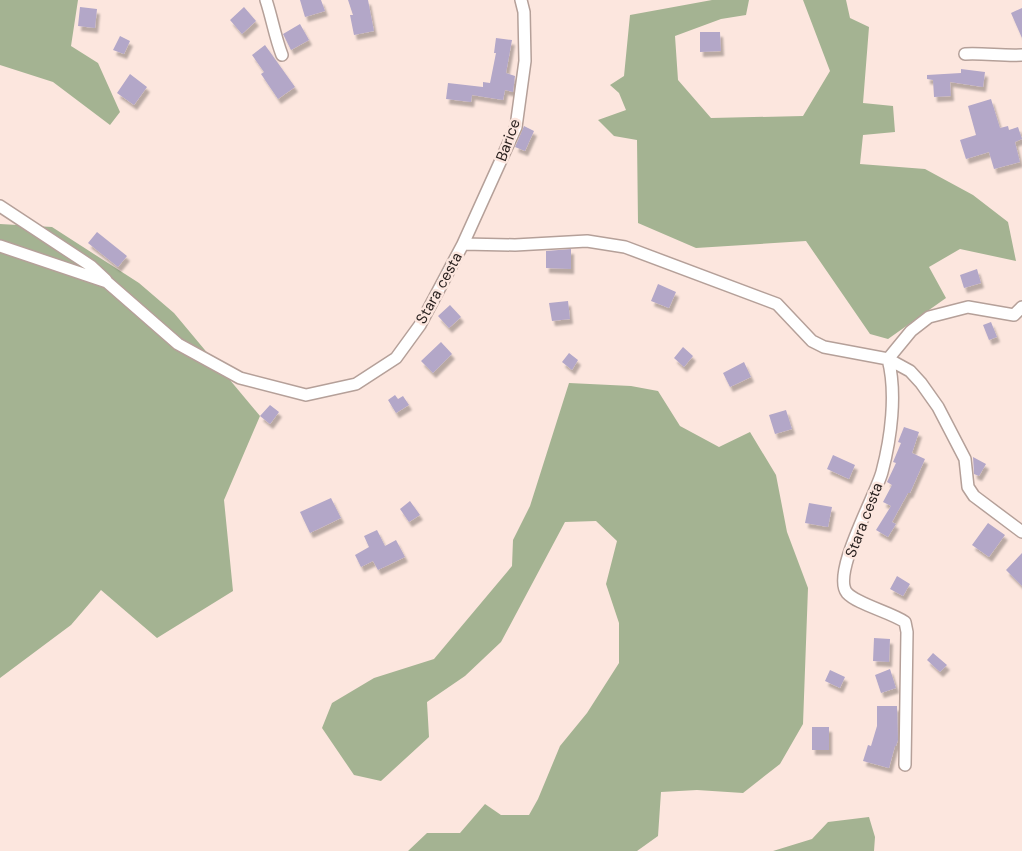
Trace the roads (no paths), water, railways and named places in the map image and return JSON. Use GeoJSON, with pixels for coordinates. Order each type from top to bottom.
{"type":"FeatureCollection","features":[{"type":"Feature","properties":{"kind":"street"},"geometry":{"type":"LineString","coordinates":[[266,0],[274,34],[282,55]]}},
{"type":"Feature","properties":{"kind":"street","name":"Barice"},"geometry":{"type":"LineString","coordinates":[[463,244],[516,127],[525,61],[522,0]]}},
{"type":"Feature","properties":{"kind":"street"},"geometry":{"type":"LineString","coordinates":[[965,54],[1022,55]]}},
{"type":"Feature","properties":{"kind":"street","name":"Stara cesta"},"geometry":{"type":"LineString","coordinates":[[0,206],[92,266],[107,282],[178,344],[240,378],[306,396],[356,384],[396,358],[420,325],[463,244],[515,245],[587,241],[625,247],[777,304],[812,341],[824,347],[875,355],[888,359],[910,371],[921,382],[938,407],[965,459],[968,487],[974,496],[1022,532]]}},
{"type":"Feature","properties":{"kind":"street","name":"Stara cesta"},"geometry":{"type":"LineString","coordinates":[[0,246],[107,282]]}},
{"type":"Feature","properties":{"kind":"street"},"geometry":{"type":"LineString","coordinates":[[888,359],[911,331],[929,317],[968,307],[1014,315],[1022,307]]}},
{"type":"Feature","properties":{"kind":"street","name":"Stara cesta"},"geometry":{"type":"LineString","coordinates":[[888,359],[892,386],[890,436],[882,473],[870,506],[855,534],[850,550],[844,584],[846,592],[856,599],[894,615],[905,622],[908,632],[905,765]]}}]}
